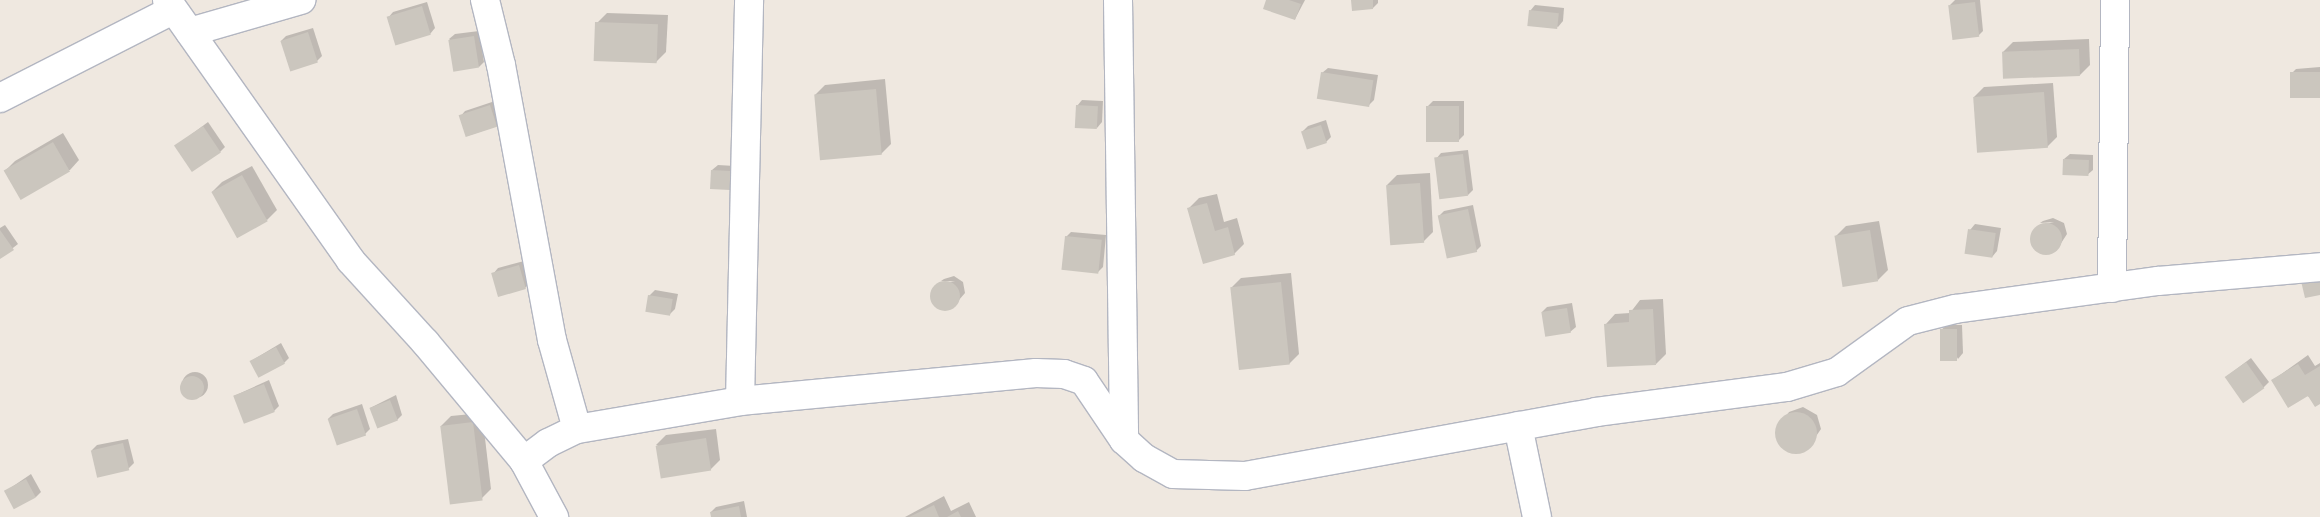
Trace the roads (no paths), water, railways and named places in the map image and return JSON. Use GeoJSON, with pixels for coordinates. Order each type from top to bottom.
{"type":"FeatureCollection","features":[{"type":"Feature","properties":{"kind":"street"},"geometry":{"type":"LineString","coordinates":[[190,32],[301,0]]}},
{"type":"Feature","properties":{"kind":"street"},"geometry":{"type":"LineString","coordinates":[[485,0],[510,112],[552,340],[576,429]]}},
{"type":"Feature","properties":{"kind":"street"},"geometry":{"type":"LineString","coordinates":[[740,401],[749,0]]}},
{"type":"Feature","properties":{"kind":"street"},"geometry":{"type":"LineString","coordinates":[[1118,0],[1124,440]]}},
{"type":"Feature","properties":{"kind":"street"},"geometry":{"type":"LineString","coordinates":[[2112,288],[2115,0]]}},
{"type":"Feature","properties":{"kind":"street"},"geometry":{"type":"LineString","coordinates":[[0,98],[170,5],[350,261],[425,342],[524,462],[554,517]]}},
{"type":"Feature","properties":{"kind":"street"},"geometry":{"type":"LineString","coordinates":[[524,462],[548,443],[576,429],[740,401],[1036,373],[1064,374],[1084,381],[1124,440],[1144,458],[1173,474],[1245,476],[1518,426],[1787,387],[1837,372],[1908,321],[1955,309],[2112,288],[2320,267]]}},
{"type":"Feature","properties":{"kind":"street"},"geometry":{"type":"LineString","coordinates":[[1518,426],[1537,517]]}}]}
